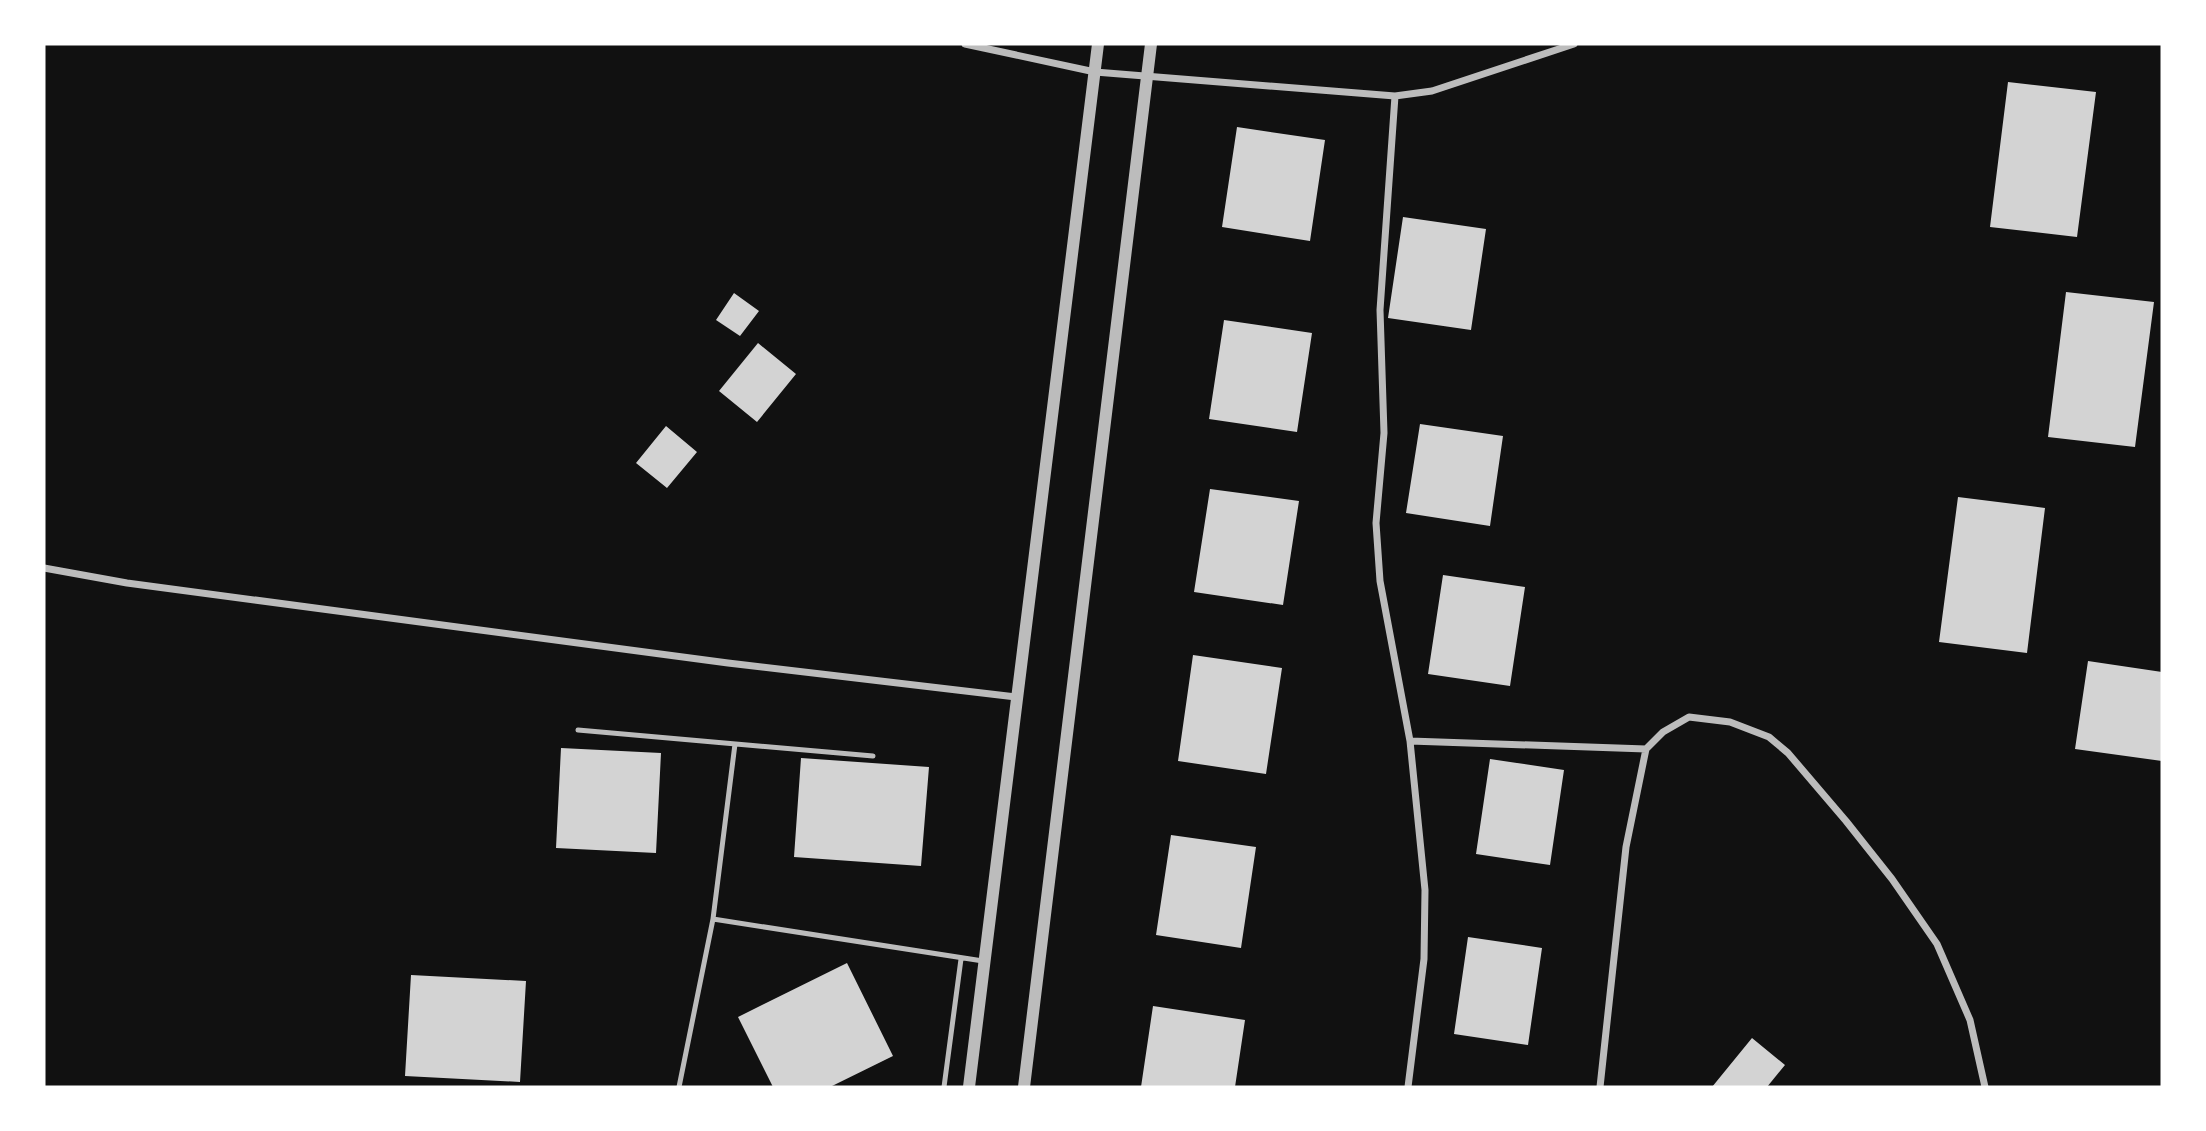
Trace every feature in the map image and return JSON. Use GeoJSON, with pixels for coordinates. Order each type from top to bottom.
{"type":"FeatureCollection","features":[{"type":"Feature","properties":{"kind":"street"},"geometry":{"type":"LineString","coordinates":[[965,44],[1095,72],[1395,96],[1432,91],[1574,44]]}},
{"type":"Feature","properties":{"kind":"street"},"geometry":{"type":"LineString","coordinates":[[969,1087],[1098,44]]}},
{"type":"Feature","properties":{"kind":"street"},"geometry":{"type":"LineString","coordinates":[[1024,1087],[1151,44]]}},
{"type":"Feature","properties":{"kind":"street"},"geometry":{"type":"LineString","coordinates":[[1395,96],[1380,310],[1384,433],[1376,523],[1380,582],[1410,741],[1425,890],[1424,959],[1408,1087]]}},
{"type":"Feature","properties":{"kind":"street"},"geometry":{"type":"LineString","coordinates":[[44,568],[141,585],[701,659],[1016,697]]}},
{"type":"Feature","properties":{"kind":"street"},"geometry":{"type":"LineString","coordinates":[[1600,1087],[1626,847],[1646,749],[1663,732],[1689,718],[1730,722],[1769,737],[1788,753],[1892,879],[1937,944],[1970,1020],[1985,1087]]}},
{"type":"Feature","properties":{"kind":"street"},"geometry":{"type":"LineString","coordinates":[[1410,741],[1646,749]]}},
{"type":"Feature","properties":{"kind":"lane"},"geometry":{"type":"LineString","coordinates":[[578,730],[873,756]]}},
{"type":"Feature","properties":{"kind":"lane"},"geometry":{"type":"LineString","coordinates":[[679,1087],[713,919],[735,744]]}},
{"type":"Feature","properties":{"kind":"lane"},"geometry":{"type":"LineString","coordinates":[[713,919],[984,961]]}},
{"type":"Feature","properties":{"kind":"lane"},"geometry":{"type":"LineString","coordinates":[[944,1087],[961,959]]}},
{"type":"Feature","properties":{"kind":"building"},"geometry":{"type":"Polygon","coordinates":[[[2008,82],[2096,92],[2077,237],[1990,227],[2008,82]]]}},
{"type":"Feature","properties":{"kind":"building"},"geometry":{"type":"Polygon","coordinates":[[[1237,127],[1325,140],[1310,241],[1222,227],[1237,127]]]}},
{"type":"Feature","properties":{"kind":"building"},"geometry":{"type":"Polygon","coordinates":[[[1403,217],[1486,229],[1471,330],[1388,318],[1403,217]]]}},
{"type":"Feature","properties":{"kind":"building"},"geometry":{"type":"Polygon","coordinates":[[[2066,292],[2154,302],[2135,447],[2048,437],[2066,292]]]}},
{"type":"Feature","properties":{"kind":"building"},"geometry":{"type":"Polygon","coordinates":[[[734,293],[759,311],[740,336],[716,320],[734,293]]]}},
{"type":"Feature","properties":{"kind":"building"},"geometry":{"type":"Polygon","coordinates":[[[1224,320],[1312,333],[1297,432],[1209,419],[1224,320]]]}},
{"type":"Feature","properties":{"kind":"building"},"geometry":{"type":"Polygon","coordinates":[[[758,343],[796,374],[757,422],[719,391],[758,343]]]}},
{"type":"Feature","properties":{"kind":"building"},"geometry":{"type":"Polygon","coordinates":[[[1420,424],[1503,436],[1490,526],[1406,513],[1420,424]]]}},
{"type":"Feature","properties":{"kind":"building"},"geometry":{"type":"Polygon","coordinates":[[[666,426],[697,452],[667,488],[636,463],[666,426]]]}},
{"type":"Feature","properties":{"kind":"building"},"geometry":{"type":"Polygon","coordinates":[[[1210,489],[1299,501],[1283,605],[1194,592],[1210,489]]]}},
{"type":"Feature","properties":{"kind":"building"},"geometry":{"type":"Polygon","coordinates":[[[1958,497],[2045,508],[2027,653],[1939,642],[1958,497]]]}},
{"type":"Feature","properties":{"kind":"building"},"geometry":{"type":"Polygon","coordinates":[[[1443,575],[1525,587],[1510,686],[1428,674],[1443,575]]]}},
{"type":"Feature","properties":{"kind":"building"},"geometry":{"type":"Polygon","coordinates":[[[1193,655],[1282,668],[1266,774],[1178,761],[1193,655]]]}},
{"type":"Feature","properties":{"kind":"building"},"geometry":{"type":"Polygon","coordinates":[[[2088,661],[2162,672],[2162,761],[2075,749],[2088,661]]]}},
{"type":"Feature","properties":{"kind":"building"},"geometry":{"type":"Polygon","coordinates":[[[561,748],[661,753],[656,853],[556,848],[561,748]]]}},
{"type":"Feature","properties":{"kind":"building"},"geometry":{"type":"Polygon","coordinates":[[[801,758],[929,767],[921,866],[794,857],[801,758]]]}},
{"type":"Feature","properties":{"kind":"building"},"geometry":{"type":"Polygon","coordinates":[[[1490,759],[1564,770],[1550,865],[1476,854],[1490,759]]]}},
{"type":"Feature","properties":{"kind":"building"},"geometry":{"type":"Polygon","coordinates":[[[1171,835],[1256,847],[1241,948],[1156,935],[1171,835]]]}},
{"type":"Feature","properties":{"kind":"building"},"geometry":{"type":"Polygon","coordinates":[[[1468,937],[1542,948],[1528,1045],[1454,1034],[1468,937]]]}},
{"type":"Feature","properties":{"kind":"building"},"geometry":{"type":"Polygon","coordinates":[[[847,963],[893,1056],[830,1087],[773,1087],[738,1017],[847,963]]]}},
{"type":"Feature","properties":{"kind":"building"},"geometry":{"type":"Polygon","coordinates":[[[411,975],[526,981],[520,1082],[405,1076],[411,975]]]}},
{"type":"Feature","properties":{"kind":"building"},"geometry":{"type":"Polygon","coordinates":[[[1153,1006],[1245,1020],[1235,1087],[1141,1087],[1153,1006]]]}},
{"type":"Feature","properties":{"kind":"building"},"geometry":{"type":"Polygon","coordinates":[[[1752,1038],[1785,1065],[1767,1087],[1712,1087],[1752,1038]]]}}]}
